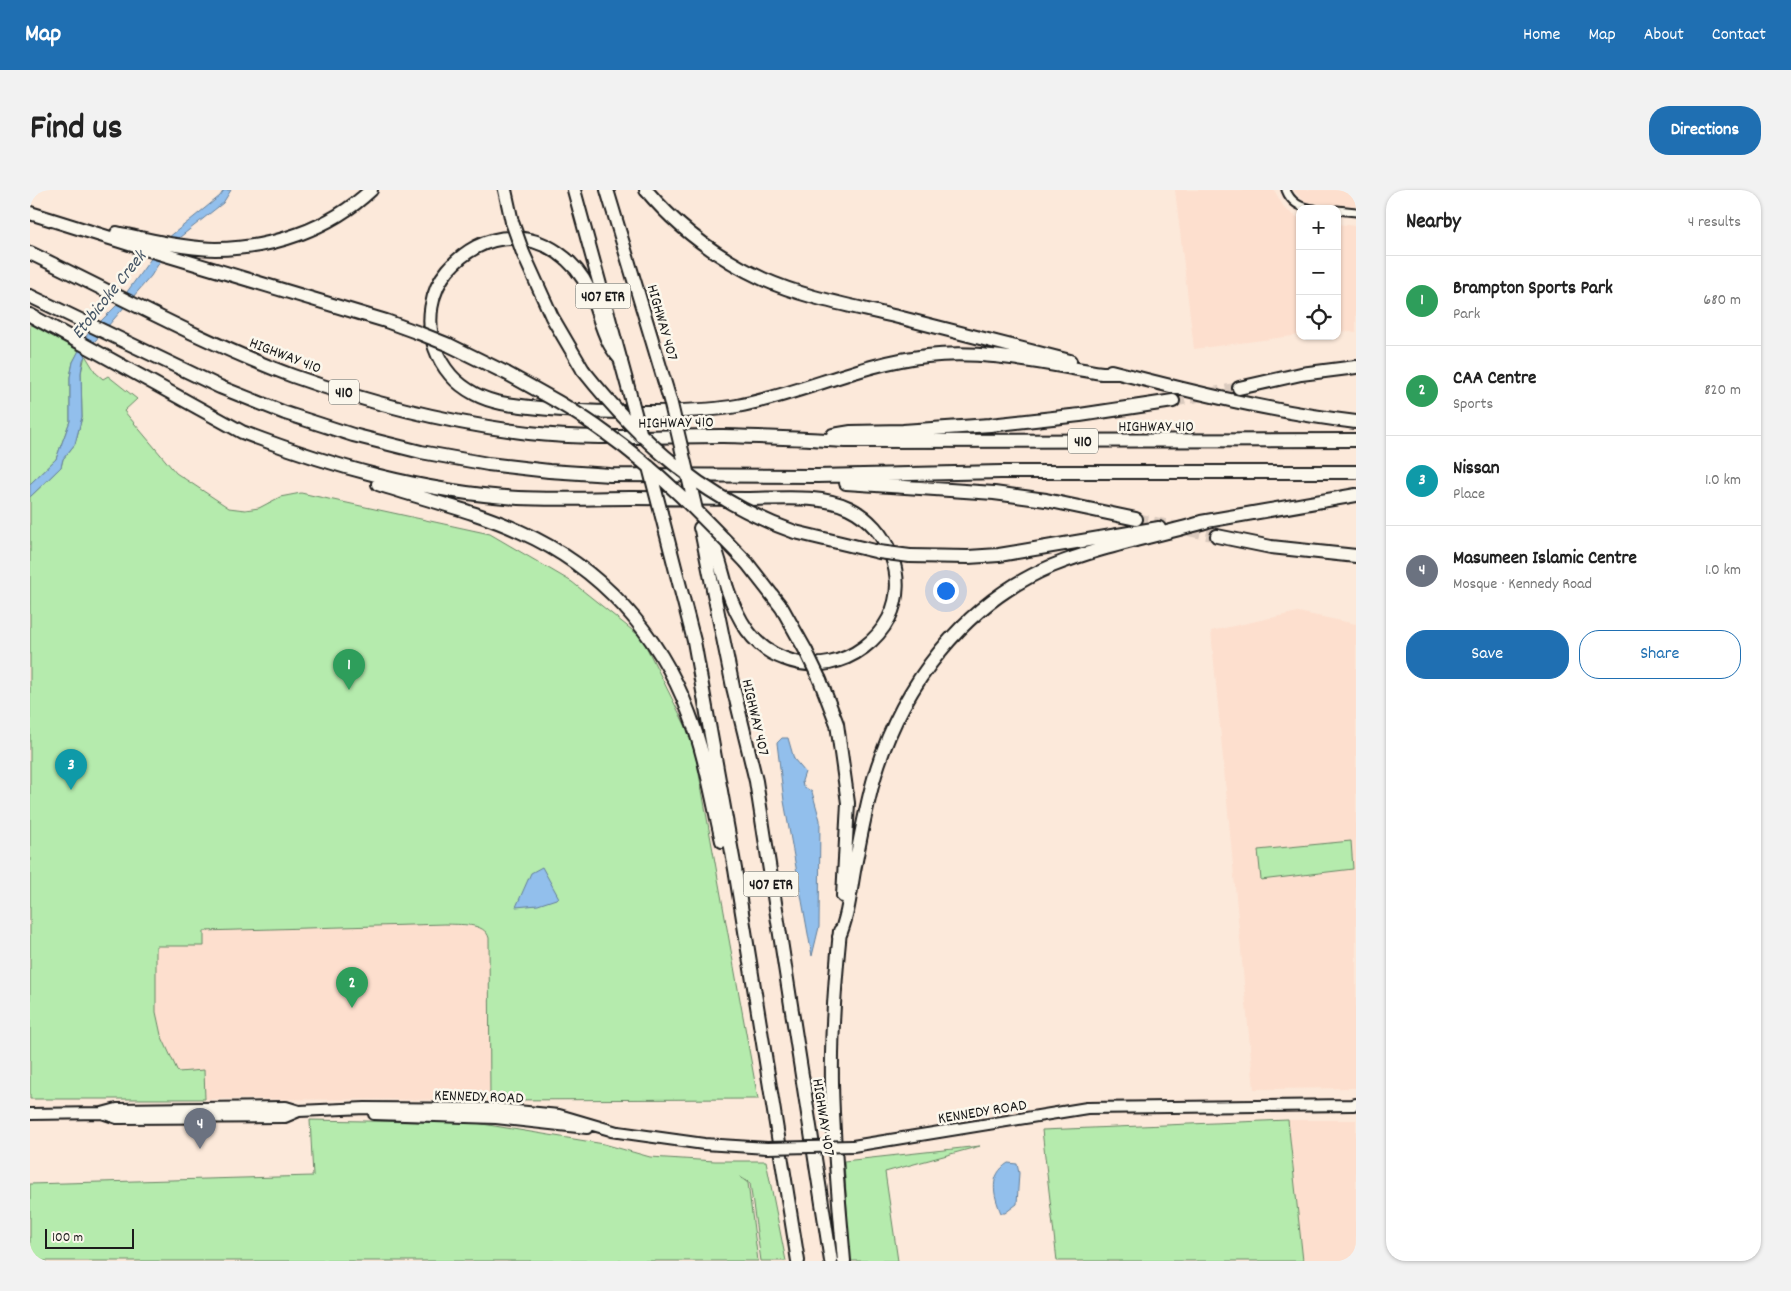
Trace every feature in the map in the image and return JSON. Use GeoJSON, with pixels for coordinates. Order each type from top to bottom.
{"type":"FeatureCollection","features":[{"type":"Feature","properties":{"kind":"highway"},"geometry":{"type":"LineString","coordinates":[[142,243],[215,249],[240,248],[271,243],[291,237],[329,220],[371,190]]}},
{"type":"Feature","properties":{"kind":"highway"},"geometry":{"type":"LineString","coordinates":[[505,190],[512,222],[523,253],[552,317],[583,370],[625,421],[676,467],[734,505],[777,526],[794,532],[879,552],[910,556],[968,557],[999,555],[1356,495]]}},
{"type":"Feature","properties":{"kind":"highway","name":"407 ETR"},"geometry":{"type":"LineString","coordinates":[[574,190],[621,360],[694,641],[735,869],[798,1261]]}},
{"type":"Feature","properties":{"kind":"highway","name":"HIGHWAY 407"},"geometry":{"type":"LineString","coordinates":[[607,190],[670,400],[700,528],[733,687],[756,782],[830,1261]]}},
{"type":"Feature","properties":{"kind":"highway"},"geometry":{"type":"LineString","coordinates":[[646,190],[676,222],[720,256],[764,279],[807,294],[1234,402],[1288,413],[1356,422]]}},
{"type":"Feature","properties":{"kind":"highway"},"geometry":{"type":"LineString","coordinates":[[30,211],[104,230],[142,243],[182,260],[386,321],[449,345],[506,373],[571,409],[607,433],[643,462],[679,494],[747,563],[782,608],[820,680],[836,724],[848,803],[846,859],[833,1037],[832,1082],[834,1135],[844,1261]]}},
{"type":"Feature","properties":{"kind":"highway"},"geometry":{"type":"LineString","coordinates":[[621,360],[609,343],[589,288],[580,275],[565,258],[540,243],[523,239],[503,239],[477,247],[460,258],[451,267],[435,293],[430,328],[436,352],[448,372],[476,394],[499,402],[519,406],[593,412],[693,411],[721,408],[770,398],[870,366],[930,355],[970,355],[1004,358],[1102,373],[1118,373]]}},
{"type":"Feature","properties":{"kind":"highway","name":"HIGHWAY 410"},"geometry":{"type":"LineString","coordinates":[[30,253],[232,351],[292,375],[358,397],[420,413],[528,433],[584,438],[722,436],[811,438],[845,441],[1356,440]]}},
{"type":"Feature","properties":{"kind":"highway","name":"410"},"geometry":{"type":"LineString","coordinates":[[30,296],[220,387],[285,414],[353,435],[421,452],[506,466],[610,475],[817,476],[1001,472],[1356,472]]}},
{"type":"Feature","properties":{"kind":"highway"},"geometry":{"type":"LineString","coordinates":[[30,315],[213,418],[242,432],[275,445],[363,473],[424,487],[518,498],[573,500],[814,500],[847,507],[866,519],[882,536],[892,557],[896,582],[894,601],[889,618],[876,636],[864,648],[841,660],[815,665],[797,663],[773,654],[755,640],[740,619],[727,589],[715,546],[700,528]]}},
{"type":"Feature","properties":{"kind":"highway"},"geometry":{"type":"LineString","coordinates":[[1239,388],[1301,374],[1356,367]]}},
{"type":"Feature","properties":{"kind":"highway"},"geometry":{"type":"LineString","coordinates":[[1281,380],[1356,375]]}},
{"type":"Feature","properties":{"kind":"highway"},"geometry":{"type":"LineString","coordinates":[[811,438],[851,432],[904,431],[990,425],[1080,415],[1173,401]]}},
{"type":"Feature","properties":{"kind":"highway"},"geometry":{"type":"LineString","coordinates":[[275,445],[289,454],[497,522],[522,532],[562,553],[606,587],[624,605],[652,639],[668,664],[697,736],[726,857],[735,869]]}},
{"type":"Feature","properties":{"kind":"highway"},"geometry":{"type":"LineString","coordinates":[[817,476],[845,483],[1011,495],[1046,500],[1136,519]]}},
{"type":"Feature","properties":{"kind":"highway"},"geometry":{"type":"LineString","coordinates":[[839,937],[845,922],[863,825],[882,751],[893,724],[911,690],[946,644],[993,601],[1040,572],[1078,557],[1208,521]]}},
{"type":"Feature","properties":{"kind":"highway"},"geometry":{"type":"LineString","coordinates":[[1217,536],[1271,547],[1356,556]]}},
{"type":"Feature","properties":{"kind":"main road","name":"KENNEDY ROAD"},"geometry":{"type":"LineString","coordinates":[[30,1114],[102,1113],[117,1109],[286,1107],[299,1111],[365,1108],[496,1109],[559,1116],[617,1132],[704,1144],[767,1148],[821,1148],[853,1146],[1087,1108],[1355,1105]]}},
{"type":"Feature","properties":{"kind":"street"},"geometry":{"type":"LineString","coordinates":[[1286,190],[1288,196],[1298,205]]}},
{"type":"Feature","properties":{"kind":"street"},"geometry":{"type":"LineString","coordinates":[[1341,210],[1356,212]]}},
{"type":"Feature","properties":{"kind":"shaded area"},"geometry":{"type":"Polygon","coordinates":[[[1175,190],[1274,190],[1285,209],[1296,216],[1296,336],[1194,349],[1175,190]]]}},
{"type":"Feature","properties":{"kind":"shaded area"},"geometry":{"type":"Polygon","coordinates":[[[1293,190],[1356,190],[1356,206],[1305,202],[1293,190]]]}},
{"type":"Feature","properties":{"kind":"shaded area"},"geometry":{"type":"Polygon","coordinates":[[[1341,224],[1356,226],[1356,332],[1341,331],[1341,224]]]}},
{"type":"Feature","properties":{"kind":"shaded area"},"geometry":{"type":"Polygon","coordinates":[[[1298,612],[1356,624],[1356,1088],[1254,1089],[1211,631],[1298,612]]]}},
{"type":"Feature","properties":{"kind":"shaded area"},"geometry":{"type":"Polygon","coordinates":[[[445,924],[483,928],[489,938],[490,1100],[205,1099],[204,1071],[178,1072],[161,1035],[156,1012],[155,946],[203,946],[204,931],[445,924]]]}},
{"type":"Feature","properties":{"kind":"shaded area"},"geometry":{"type":"Polygon","coordinates":[[[1288,1120],[1356,1120],[1356,1261],[1303,1261],[1288,1120]]]}},
{"type":"Feature","properties":{"kind":"green space"},"geometry":{"type":"Polygon","coordinates":[[[30,324],[79,351],[73,362],[70,377],[70,421],[56,459],[30,484],[30,324]]]}},
{"type":"Feature","properties":{"kind":"green space"},"geometry":{"type":"Polygon","coordinates":[[[85,355],[96,373],[103,379],[108,376],[137,399],[124,411],[176,473],[229,508],[245,510],[259,508],[280,497],[301,493],[490,534],[572,582],[642,638],[693,741],[758,1099],[490,1100],[489,938],[482,929],[471,925],[445,924],[204,931],[204,946],[156,946],[156,1012],[161,1035],[178,1072],[204,1070],[205,1099],[30,1099],[30,497],[61,467],[63,459],[75,444],[82,417],[81,373],[85,355]]]}},
{"type":"Feature","properties":{"kind":"green space"},"geometry":{"type":"Polygon","coordinates":[[[1351,841],[1353,869],[1261,880],[1258,850],[1351,841]]]}},
{"type":"Feature","properties":{"kind":"green space"},"geometry":{"type":"Polygon","coordinates":[[[310,1120],[476,1123],[604,1144],[650,1157],[715,1161],[766,1161],[786,1261],[761,1261],[750,1183],[740,1177],[748,1183],[758,1261],[30,1261],[30,1184],[313,1176],[310,1120]]]}},
{"type":"Feature","properties":{"kind":"green space"},"geometry":{"type":"Polygon","coordinates":[[[1288,1120],[1303,1261],[1057,1261],[1042,1130],[1288,1120]]]}},
{"type":"Feature","properties":{"kind":"green space"},"geometry":{"type":"Polygon","coordinates":[[[980,1146],[885,1172],[898,1261],[850,1261],[844,1161],[980,1146]]]}},
{"type":"Feature","properties":{"kind":"water","name":"Etobicoke Creek"},"geometry":{"type":"Polygon","coordinates":[[[224,190],[231,190],[223,203],[170,245],[151,276],[89,348],[83,360],[81,373],[82,417],[75,444],[63,459],[61,467],[30,497],[30,484],[56,459],[70,421],[70,377],[73,362],[87,335],[119,303],[163,242],[220,196],[224,190]]]}},
{"type":"Feature","properties":{"kind":"water"},"geometry":{"type":"Polygon","coordinates":[[[782,738],[788,738],[794,759],[805,772],[802,781],[803,786],[812,792],[820,820],[819,927],[812,956],[784,801],[777,743],[782,738]]]}},
{"type":"Feature","properties":{"kind":"water"},"geometry":{"type":"Polygon","coordinates":[[[542,867],[559,898],[538,905],[516,907],[531,873],[542,867]]]}},
{"type":"Feature","properties":{"kind":"water"},"geometry":{"type":"Polygon","coordinates":[[[1008,1163],[1017,1164],[1019,1173],[1017,1204],[1005,1213],[1001,1213],[994,1185],[998,1173],[1008,1163]]]}},
{"type":"Feature","properties":{"kind":"tunnel"},"geometry":{"type":"LineString","coordinates":[[1173,401],[1239,388]]}},
{"type":"Feature","properties":{"kind":"tunnel"},"geometry":{"type":"LineString","coordinates":[[1136,519],[1217,536]]}},
{"type":"Feature","properties":{"kind":"place","name":"Brampton Sports Park"},"geometry":{"type":"Point","coordinates":[349,690]}},
{"type":"Feature","properties":{"kind":"place","name":"Nissan"},"geometry":{"type":"Point","coordinates":[71,790]}},
{"type":"Feature","properties":{"kind":"place","name":"CAA Centre"},"geometry":{"type":"Point","coordinates":[352,1008]}},
{"type":"Feature","properties":{"kind":"place","name":"Masumeen Islamic Centre"},"geometry":{"type":"Point","coordinates":[200,1149]}}]}
